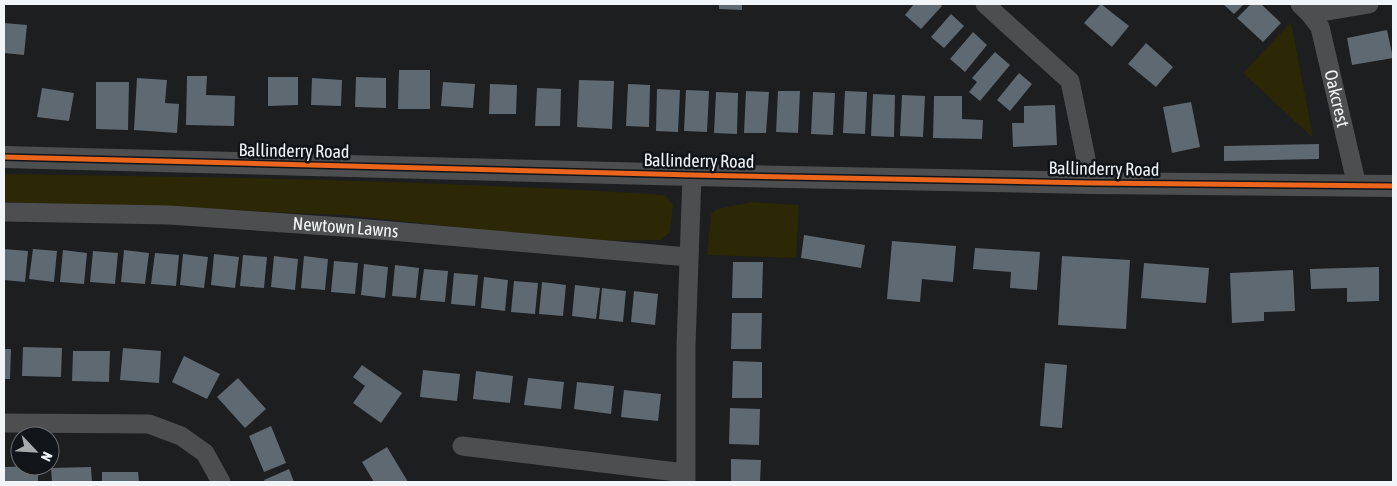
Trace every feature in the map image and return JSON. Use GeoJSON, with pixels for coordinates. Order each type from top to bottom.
{"type":"FeatureCollection","features":[{"type":"Feature","properties":{"kind":"street"},"geometry":{"type":"LineString","coordinates":[[985,4],[1070,81],[1091,183]]}},
{"type":"Feature","properties":{"kind":"street","name":"Oakcrest"},"geometry":{"type":"LineString","coordinates":[[1305,9],[1368,4]]}},
{"type":"Feature","properties":{"kind":"street","name":"Oakcrest"},"geometry":{"type":"LineString","coordinates":[[1305,9],[1320,27],[1357,186]]}},
{"type":"Feature","properties":{"kind":"street","name":"Ballinderry Road"},"geometry":{"type":"LineString","coordinates":[[4,157],[1091,183],[1393,186]]}},
{"type":"Feature","properties":{"kind":"street"},"geometry":{"type":"LineString","coordinates":[[462,446],[686,477],[686,346],[692,174]]}},
{"type":"Feature","properties":{"kind":"street","name":"Newtown Lawns"},"geometry":{"type":"LineString","coordinates":[[4,212],[179,216],[357,228],[688,257]]}},
{"type":"Feature","properties":{"kind":"street"},"geometry":{"type":"LineString","coordinates":[[4,423],[149,424],[181,436],[206,453],[221,482]]}},
{"type":"Feature","properties":{"kind":"shaded area"},"geometry":{"type":"Polygon","coordinates":[[[1291,22],[1313,138],[1243,73],[1291,22]]]}},
{"type":"Feature","properties":{"kind":"shaded area"},"geometry":{"type":"Polygon","coordinates":[[[4,174],[252,178],[500,186],[665,195],[673,204],[670,232],[661,240],[582,241],[345,215],[4,202],[4,174]]]}},
{"type":"Feature","properties":{"kind":"shaded area"},"geometry":{"type":"Polygon","coordinates":[[[751,202],[799,205],[796,258],[707,255],[711,214],[717,209],[751,202]]]}},
{"type":"Feature","properties":{"kind":"building"},"geometry":{"type":"Polygon","coordinates":[[[719,4],[742,4],[742,10],[719,9],[719,4]]]}},
{"type":"Feature","properties":{"kind":"building"},"geometry":{"type":"Polygon","coordinates":[[[914,4],[940,4],[942,6],[921,29],[905,15],[914,4]]]}},
{"type":"Feature","properties":{"kind":"building"},"geometry":{"type":"Polygon","coordinates":[[[1101,4],[1129,26],[1112,47],[1084,23],[1101,4]]]}},
{"type":"Feature","properties":{"kind":"building"},"geometry":{"type":"Polygon","coordinates":[[[1223,4],[1244,4],[1234,14],[1223,4]]]}},
{"type":"Feature","properties":{"kind":"building"},"geometry":{"type":"Polygon","coordinates":[[[1251,4],[1261,4],[1281,23],[1263,42],[1237,18],[1251,4]]]}},
{"type":"Feature","properties":{"kind":"building"},"geometry":{"type":"Polygon","coordinates":[[[951,14],[964,26],[944,48],[931,37],[951,14]]]}},
{"type":"Feature","properties":{"kind":"building"},"geometry":{"type":"Polygon","coordinates":[[[4,23],[27,25],[24,55],[4,53],[4,23]]]}},
{"type":"Feature","properties":{"kind":"building"},"geometry":{"type":"Polygon","coordinates":[[[1387,30],[1393,58],[1352,65],[1347,38],[1387,30]]]}},
{"type":"Feature","properties":{"kind":"building"},"geometry":{"type":"Polygon","coordinates":[[[973,32],[987,45],[965,72],[950,59],[973,32]]]}},
{"type":"Feature","properties":{"kind":"building"},"geometry":{"type":"Polygon","coordinates":[[[1146,43],[1173,67],[1156,87],[1128,64],[1146,43]]]}},
{"type":"Feature","properties":{"kind":"building"},"geometry":{"type":"Polygon","coordinates":[[[995,52],[1010,65],[980,101],[969,92],[977,82],[972,78],[995,52]]]}},
{"type":"Feature","properties":{"kind":"building"},"geometry":{"type":"Polygon","coordinates":[[[399,70],[430,70],[430,109],[398,109],[399,70]]]}},
{"type":"Feature","properties":{"kind":"building"},"geometry":{"type":"Polygon","coordinates":[[[1019,73],[1032,84],[1010,111],[997,100],[1019,73]]]}},
{"type":"Feature","properties":{"kind":"building"},"geometry":{"type":"Polygon","coordinates":[[[187,76],[207,76],[206,95],[235,96],[234,126],[186,125],[187,76]]]}},
{"type":"Feature","properties":{"kind":"building"},"geometry":{"type":"Polygon","coordinates":[[[268,77],[298,77],[298,105],[268,106],[268,77]]]}},
{"type":"Feature","properties":{"kind":"building"},"geometry":{"type":"Polygon","coordinates":[[[356,77],[386,78],[386,108],[355,107],[356,77]]]}},
{"type":"Feature","properties":{"kind":"building"},"geometry":{"type":"Polygon","coordinates":[[[137,78],[167,80],[165,103],[179,104],[177,133],[134,130],[137,78]]]}},
{"type":"Feature","properties":{"kind":"building"},"geometry":{"type":"Polygon","coordinates":[[[312,78],[342,80],[341,106],[311,105],[312,78]]]}},
{"type":"Feature","properties":{"kind":"building"},"geometry":{"type":"Polygon","coordinates":[[[579,80],[614,81],[612,129],[577,127],[579,80]]]}},
{"type":"Feature","properties":{"kind":"building"},"geometry":{"type":"Polygon","coordinates":[[[96,82],[129,82],[128,130],[96,129],[96,82]]]}},
{"type":"Feature","properties":{"kind":"building"},"geometry":{"type":"Polygon","coordinates":[[[443,82],[475,84],[473,108],[441,106],[443,82]]]}},
{"type":"Feature","properties":{"kind":"building"},"geometry":{"type":"Polygon","coordinates":[[[490,84],[517,85],[516,114],[489,114],[490,84]]]}},
{"type":"Feature","properties":{"kind":"building"},"geometry":{"type":"Polygon","coordinates":[[[628,84],[650,85],[649,127],[626,126],[628,84]]]}},
{"type":"Feature","properties":{"kind":"building"},"geometry":{"type":"Polygon","coordinates":[[[42,88],[74,93],[69,121],[37,117],[42,88]]]}},
{"type":"Feature","properties":{"kind":"building"},"geometry":{"type":"Polygon","coordinates":[[[537,88],[561,89],[560,126],[535,126],[537,88]]]}},
{"type":"Feature","properties":{"kind":"building"},"geometry":{"type":"Polygon","coordinates":[[[657,89],[680,90],[678,132],[656,131],[657,89]]]}},
{"type":"Feature","properties":{"kind":"building"},"geometry":{"type":"Polygon","coordinates":[[[686,90],[709,91],[707,132],[684,131],[686,90]]]}},
{"type":"Feature","properties":{"kind":"building"},"geometry":{"type":"Polygon","coordinates":[[[746,91],[769,92],[766,133],[744,133],[746,91]]]}},
{"type":"Feature","properties":{"kind":"building"},"geometry":{"type":"Polygon","coordinates":[[[778,91],[800,91],[798,133],[776,132],[778,91]]]}},
{"type":"Feature","properties":{"kind":"building"},"geometry":{"type":"Polygon","coordinates":[[[845,91],[867,92],[865,134],[843,133],[845,91]]]}},
{"type":"Feature","properties":{"kind":"building"},"geometry":{"type":"Polygon","coordinates":[[[716,92],[738,93],[737,134],[714,133],[716,92]]]}},
{"type":"Feature","properties":{"kind":"building"},"geometry":{"type":"Polygon","coordinates":[[[813,92],[835,93],[833,135],[811,134],[813,92]]]}},
{"type":"Feature","properties":{"kind":"building"},"geometry":{"type":"Polygon","coordinates":[[[873,94],[895,95],[894,137],[871,136],[873,94]]]}},
{"type":"Feature","properties":{"kind":"building"},"geometry":{"type":"Polygon","coordinates":[[[902,95],[925,96],[923,137],[900,136],[902,95]]]}},
{"type":"Feature","properties":{"kind":"building"},"geometry":{"type":"Polygon","coordinates":[[[934,96],[962,96],[962,119],[983,120],[982,139],[933,138],[934,96]]]}},
{"type":"Feature","properties":{"kind":"building"},"geometry":{"type":"Polygon","coordinates":[[[1191,102],[1200,147],[1172,153],[1163,107],[1191,102]]]}},
{"type":"Feature","properties":{"kind":"building"},"geometry":{"type":"Polygon","coordinates":[[[1055,105],[1057,145],[1013,147],[1012,123],[1024,123],[1024,106],[1055,105]]]}},
{"type":"Feature","properties":{"kind":"building"},"geometry":{"type":"Polygon","coordinates":[[[1319,144],[1319,159],[1224,161],[1224,146],[1319,144]]]}},
{"type":"Feature","properties":{"kind":"building"},"geometry":{"type":"Polygon","coordinates":[[[804,235],[865,245],[861,268],[801,258],[804,235]]]}},
{"type":"Feature","properties":{"kind":"building"},"geometry":{"type":"Polygon","coordinates":[[[892,241],[956,246],[953,282],[922,279],[920,302],[887,299],[892,241]]]}},
{"type":"Feature","properties":{"kind":"building"},"geometry":{"type":"Polygon","coordinates":[[[975,248],[1040,252],[1037,290],[1010,288],[1011,272],[973,269],[975,248]]]}},
{"type":"Feature","properties":{"kind":"building"},"geometry":{"type":"Polygon","coordinates":[[[4,249],[28,251],[25,282],[4,280],[4,249]]]}},
{"type":"Feature","properties":{"kind":"building"},"geometry":{"type":"Polygon","coordinates":[[[33,249],[57,251],[54,282],[29,279],[33,249]]]}},
{"type":"Feature","properties":{"kind":"building"},"geometry":{"type":"Polygon","coordinates":[[[63,250],[87,253],[84,284],[60,282],[63,250]]]}},
{"type":"Feature","properties":{"kind":"building"},"geometry":{"type":"Polygon","coordinates":[[[124,250],[149,253],[145,284],[121,282],[124,250]]]}},
{"type":"Feature","properties":{"kind":"building"},"geometry":{"type":"Polygon","coordinates":[[[93,251],[118,253],[115,284],[90,282],[93,251]]]}},
{"type":"Feature","properties":{"kind":"building"},"geometry":{"type":"Polygon","coordinates":[[[155,253],[179,255],[176,286],[151,284],[155,253]]]}},
{"type":"Feature","properties":{"kind":"building"},"geometry":{"type":"Polygon","coordinates":[[[183,254],[208,257],[204,288],[180,285],[183,254]]]}},
{"type":"Feature","properties":{"kind":"building"},"geometry":{"type":"Polygon","coordinates":[[[214,254],[239,257],[235,288],[211,285],[214,254]]]}},
{"type":"Feature","properties":{"kind":"building"},"geometry":{"type":"Polygon","coordinates":[[[243,255],[267,257],[264,288],[240,286],[243,255]]]}},
{"type":"Feature","properties":{"kind":"building"},"geometry":{"type":"Polygon","coordinates":[[[274,256],[298,259],[295,290],[271,287],[274,256]]]}},
{"type":"Feature","properties":{"kind":"building"},"geometry":{"type":"Polygon","coordinates":[[[304,256],[328,259],[325,290],[301,288],[304,256]]]}},
{"type":"Feature","properties":{"kind":"building"},"geometry":{"type":"Polygon","coordinates":[[[1062,256],[1130,260],[1126,329],[1058,325],[1062,256]]]}},
{"type":"Feature","properties":{"kind":"building"},"geometry":{"type":"Polygon","coordinates":[[[334,261],[358,263],[355,294],[331,292],[334,261]]]}},
{"type":"Feature","properties":{"kind":"building"},"geometry":{"type":"Polygon","coordinates":[[[733,262],[763,262],[762,298],[732,298],[733,262]]]}},
{"type":"Feature","properties":{"kind":"building"},"geometry":{"type":"Polygon","coordinates":[[[1144,263],[1209,268],[1206,303],[1141,298],[1144,263]]]}},
{"type":"Feature","properties":{"kind":"building"},"geometry":{"type":"Polygon","coordinates":[[[364,264],[388,267],[385,298],[361,295],[364,264]]]}},
{"type":"Feature","properties":{"kind":"building"},"geometry":{"type":"Polygon","coordinates":[[[395,265],[419,268],[416,298],[392,296],[395,265]]]}},
{"type":"Feature","properties":{"kind":"building"},"geometry":{"type":"Polygon","coordinates":[[[1379,267],[1379,301],[1347,302],[1347,288],[1311,289],[1310,269],[1379,267]]]}},
{"type":"Feature","properties":{"kind":"building"},"geometry":{"type":"Polygon","coordinates":[[[424,269],[448,271],[445,302],[420,300],[424,269]]]}},
{"type":"Feature","properties":{"kind":"building"},"geometry":{"type":"Polygon","coordinates":[[[1293,270],[1295,311],[1264,312],[1264,321],[1232,323],[1230,273],[1293,270]]]}},
{"type":"Feature","properties":{"kind":"building"},"geometry":{"type":"Polygon","coordinates":[[[454,273],[478,275],[475,306],[451,304],[454,273]]]}},
{"type":"Feature","properties":{"kind":"building"},"geometry":{"type":"Polygon","coordinates":[[[484,277],[508,280],[505,311],[481,308],[484,277]]]}},
{"type":"Feature","properties":{"kind":"building"},"geometry":{"type":"Polygon","coordinates":[[[514,281],[538,283],[535,314],[511,312],[514,281]]]}},
{"type":"Feature","properties":{"kind":"building"},"geometry":{"type":"Polygon","coordinates":[[[542,282],[566,285],[563,316],[539,314],[542,282]]]}},
{"type":"Feature","properties":{"kind":"building"},"geometry":{"type":"Polygon","coordinates":[[[575,285],[600,288],[596,319],[572,316],[575,285]]]}},
{"type":"Feature","properties":{"kind":"building"},"geometry":{"type":"Polygon","coordinates":[[[602,288],[626,291],[623,322],[599,319],[602,288]]]}},
{"type":"Feature","properties":{"kind":"building"},"geometry":{"type":"Polygon","coordinates":[[[634,291],[658,294],[655,325],[631,322],[634,291]]]}},
{"type":"Feature","properties":{"kind":"building"},"geometry":{"type":"Polygon","coordinates":[[[732,313],[762,313],[761,349],[731,349],[732,313]]]}},
{"type":"Feature","properties":{"kind":"building"},"geometry":{"type":"Polygon","coordinates":[[[23,347],[62,348],[61,377],[22,376],[23,347]]]}},
{"type":"Feature","properties":{"kind":"building"},"geometry":{"type":"Polygon","coordinates":[[[123,348],[161,351],[159,383],[120,380],[123,348]]]}},
{"type":"Feature","properties":{"kind":"building"},"geometry":{"type":"Polygon","coordinates":[[[4,349],[11,349],[10,379],[4,379],[4,349]]]}},
{"type":"Feature","properties":{"kind":"building"},"geometry":{"type":"Polygon","coordinates":[[[73,351],[110,351],[109,382],[72,381],[73,351]]]}},
{"type":"Feature","properties":{"kind":"building"},"geometry":{"type":"Polygon","coordinates":[[[184,356],[220,374],[207,399],[172,382],[184,356]]]}},
{"type":"Feature","properties":{"kind":"building"},"geometry":{"type":"Polygon","coordinates":[[[733,361],[762,362],[762,398],[732,398],[733,361]]]}},
{"type":"Feature","properties":{"kind":"building"},"geometry":{"type":"Polygon","coordinates":[[[1045,363],[1067,365],[1062,428],[1040,426],[1045,363]]]}},
{"type":"Feature","properties":{"kind":"building"},"geometry":{"type":"Polygon","coordinates":[[[362,365],[402,393],[381,423],[353,403],[365,386],[353,377],[362,365]]]}},
{"type":"Feature","properties":{"kind":"building"},"geometry":{"type":"Polygon","coordinates":[[[423,370],[460,374],[457,401],[420,397],[423,370]]]}},
{"type":"Feature","properties":{"kind":"building"},"geometry":{"type":"Polygon","coordinates":[[[476,371],[513,376],[510,403],[473,399],[476,371]]]}},
{"type":"Feature","properties":{"kind":"building"},"geometry":{"type":"Polygon","coordinates":[[[238,378],[266,409],[245,428],[217,397],[238,378]]]}},
{"type":"Feature","properties":{"kind":"building"},"geometry":{"type":"Polygon","coordinates":[[[528,378],[564,382],[561,409],[524,405],[528,378]]]}},
{"type":"Feature","properties":{"kind":"building"},"geometry":{"type":"Polygon","coordinates":[[[577,382],[614,386],[611,414],[574,409],[577,382]]]}},
{"type":"Feature","properties":{"kind":"building"},"geometry":{"type":"Polygon","coordinates":[[[624,390],[661,394],[658,421],[621,417],[624,390]]]}},
{"type":"Feature","properties":{"kind":"building"},"geometry":{"type":"Polygon","coordinates":[[[730,408],[760,409],[759,445],[729,444],[730,408]]]}},
{"type":"Feature","properties":{"kind":"building"},"geometry":{"type":"Polygon","coordinates":[[[271,426],[286,463],[264,472],[249,436],[271,426]]]}},
{"type":"Feature","properties":{"kind":"building"},"geometry":{"type":"Polygon","coordinates":[[[387,447],[408,482],[374,482],[362,462],[387,447]]]}},
{"type":"Feature","properties":{"kind":"building"},"geometry":{"type":"Polygon","coordinates":[[[731,459],[761,460],[760,482],[731,482],[731,459]]]}},
{"type":"Feature","properties":{"kind":"building"},"geometry":{"type":"Polygon","coordinates":[[[4,467],[10,467],[10,476],[38,476],[38,482],[4,482],[4,467]]]}},
{"type":"Feature","properties":{"kind":"building"},"geometry":{"type":"Polygon","coordinates":[[[91,467],[92,482],[52,482],[52,476],[60,476],[60,468],[91,467]]]}},
{"type":"Feature","properties":{"kind":"building"},"geometry":{"type":"Polygon","coordinates":[[[289,469],[294,482],[265,482],[264,480],[289,469]]]}},
{"type":"Feature","properties":{"kind":"building"},"geometry":{"type":"Polygon","coordinates":[[[102,472],[138,472],[139,482],[102,482],[102,472]]]}},
{"type":"Feature","properties":{"kind":"cycle path"},"geometry":{"type":"LineString","coordinates":[[4,157],[692,175],[1091,183],[1393,186]]}}]}
